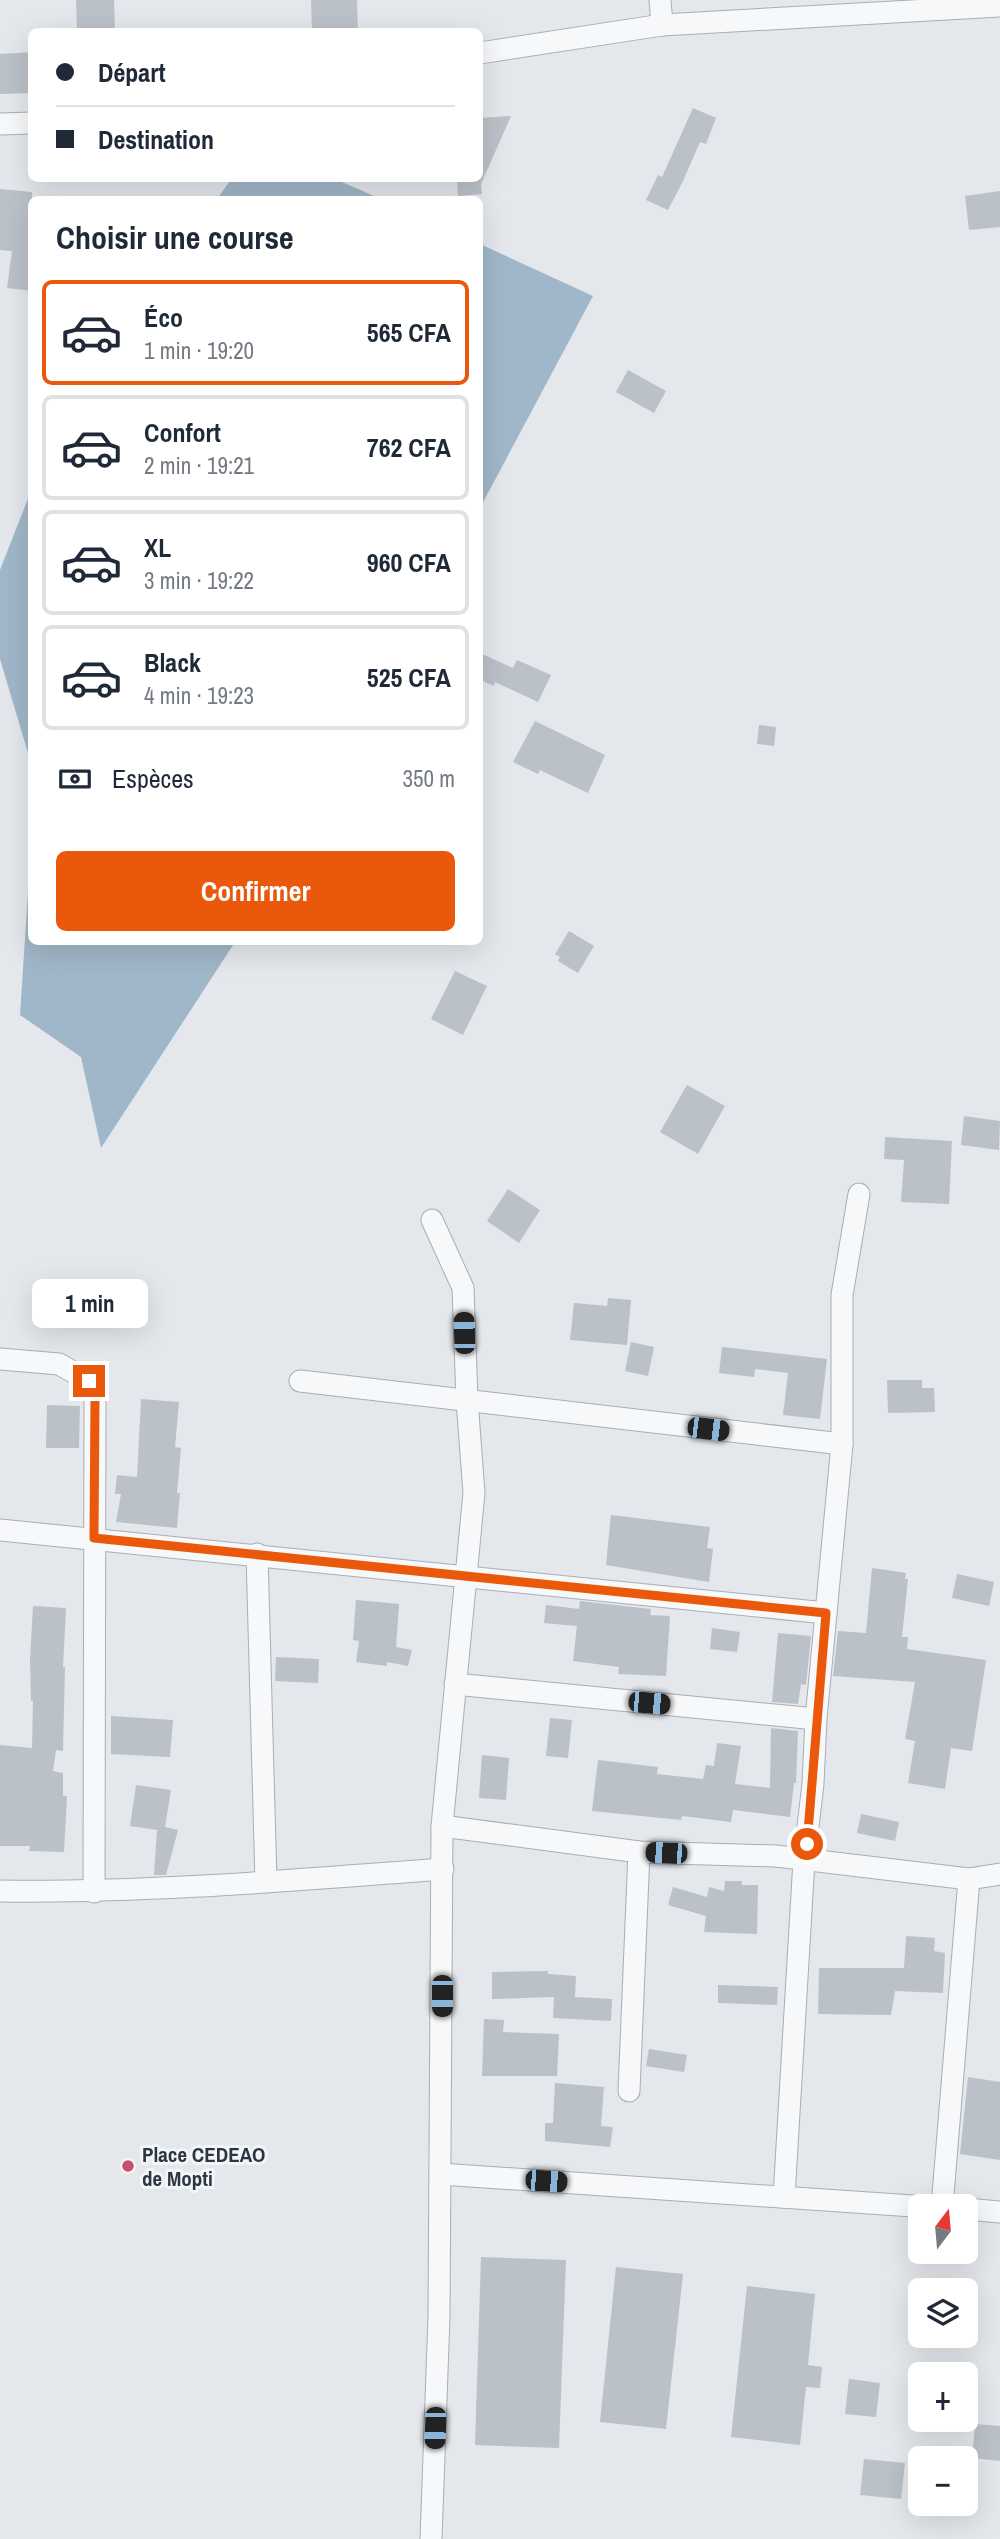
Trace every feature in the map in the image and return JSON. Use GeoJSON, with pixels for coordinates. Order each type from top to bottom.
{"type":"FeatureCollection","features":[{"type":"Feature","properties":{"kind":"street"},"geometry":{"type":"LineString","coordinates":[[660,0],[662,25]]}},
{"type":"Feature","properties":{"kind":"street"},"geometry":{"type":"LineString","coordinates":[[483,53],[662,25],[1000,6]]}},
{"type":"Feature","properties":{"kind":"street"},"geometry":{"type":"LineString","coordinates":[[0,124],[28,123]]}},
{"type":"Feature","properties":{"kind":"street"},"geometry":{"type":"LineString","coordinates":[[784,2197],[804,1860],[842,1444],[842,1295],[859,1194]]}},
{"type":"Feature","properties":{"kind":"street"},"geometry":{"type":"LineString","coordinates":[[430,2539],[439,2317],[442,1826],[474,1493],[463,1288],[432,1220]]}},
{"type":"Feature","properties":{"kind":"street"},"geometry":{"type":"LineString","coordinates":[[0,1359],[59,1364],[89,1381],[95,1399],[93,1892]]}},
{"type":"Feature","properties":{"kind":"street"},"geometry":{"type":"LineString","coordinates":[[300,1381],[842,1444]]}},
{"type":"Feature","properties":{"kind":"street"},"geometry":{"type":"LineString","coordinates":[[0,1530],[826,1613]]}},
{"type":"Feature","properties":{"kind":"street"},"geometry":{"type":"LineString","coordinates":[[257,1554],[266,1882]]}},
{"type":"Feature","properties":{"kind":"street"},"geometry":{"type":"LineString","coordinates":[[455,1684],[816,1719]]}},
{"type":"Feature","properties":{"kind":"street"},"geometry":{"type":"LineString","coordinates":[[442,1826],[639,1852],[776,1856],[969,1879],[1000,1874]]}},
{"type":"Feature","properties":{"kind":"street"},"geometry":{"type":"LineString","coordinates":[[629,2091],[639,1852]]}},
{"type":"Feature","properties":{"kind":"street"},"geometry":{"type":"LineString","coordinates":[[0,1891],[93,1892],[443,1869]]}},
{"type":"Feature","properties":{"kind":"street"},"geometry":{"type":"LineString","coordinates":[[943,2194],[969,1879]]}},
{"type":"Feature","properties":{"kind":"street"},"geometry":{"type":"LineString","coordinates":[[440,2174],[908,2206]]}},
{"type":"Feature","properties":{"kind":"street"},"geometry":{"type":"LineString","coordinates":[[978,2210],[1000,2212]]}},
{"type":"Feature","properties":{"kind":"water"},"geometry":{"type":"Polygon","coordinates":[[[229,182],[342,182],[374,196],[219,196],[229,182]]]}},
{"type":"Feature","properties":{"kind":"water"},"geometry":{"type":"Polygon","coordinates":[[[483,245],[593,296],[483,502],[483,245]]]}},
{"type":"Feature","properties":{"kind":"water"},"geometry":{"type":"Polygon","coordinates":[[[28,499],[28,753],[0,659],[0,570],[28,499]]]}},
{"type":"Feature","properties":{"kind":"water"},"geometry":{"type":"Polygon","coordinates":[[[28,892],[28,945],[233,945],[101,1148],[81,1057],[20,1015],[28,892]]]}},
{"type":"Feature","properties":{"kind":"building"},"geometry":{"type":"Polygon","coordinates":[[[76,0],[114,0],[115,28],[77,28],[76,0]]]}},
{"type":"Feature","properties":{"kind":"building"},"geometry":{"type":"Polygon","coordinates":[[[311,0],[357,0],[358,28],[312,28],[311,0]]]}},
{"type":"Feature","properties":{"kind":"building"},"geometry":{"type":"Polygon","coordinates":[[[28,52],[28,93],[0,94],[0,54],[28,52]]]}},
{"type":"Feature","properties":{"kind":"building"},"geometry":{"type":"Polygon","coordinates":[[[693,108],[716,118],[706,144],[700,142],[668,210],[646,200],[658,175],[662,177],[693,108]]]}},
{"type":"Feature","properties":{"kind":"building"},"geometry":{"type":"Polygon","coordinates":[[[511,116],[483,179],[483,118],[511,116]]]}},
{"type":"Feature","properties":{"kind":"building"},"geometry":{"type":"Polygon","coordinates":[[[457,182],[482,182],[482,194],[458,196],[457,182]]]}},
{"type":"Feature","properties":{"kind":"building"},"geometry":{"type":"Polygon","coordinates":[[[0,189],[32,192],[32,196],[28,196],[28,291],[7,288],[12,251],[0,250],[0,189]]]}},
{"type":"Feature","properties":{"kind":"building"},"geometry":{"type":"Polygon","coordinates":[[[1000,191],[1000,227],[969,230],[965,196],[1000,191]]]}},
{"type":"Feature","properties":{"kind":"building"},"geometry":{"type":"Polygon","coordinates":[[[628,370],[666,391],[654,413],[616,392],[628,370]]]}},
{"type":"Feature","properties":{"kind":"building"},"geometry":{"type":"Polygon","coordinates":[[[483,654],[513,668],[517,660],[551,675],[538,702],[495,682],[494,686],[483,681],[483,654]]]}},
{"type":"Feature","properties":{"kind":"building"},"geometry":{"type":"Polygon","coordinates":[[[535,721],[605,755],[588,793],[540,770],[538,774],[513,762],[535,721]]]}},
{"type":"Feature","properties":{"kind":"building"},"geometry":{"type":"Polygon","coordinates":[[[759,725],[776,727],[774,746],[757,744],[759,725]]]}},
{"type":"Feature","properties":{"kind":"building"},"geometry":{"type":"Polygon","coordinates":[[[569,931],[594,946],[578,973],[558,961],[560,957],[555,954],[569,931]]]}},
{"type":"Feature","properties":{"kind":"building"},"geometry":{"type":"Polygon","coordinates":[[[455,971],[487,986],[463,1035],[431,1019],[455,971]]]}},
{"type":"Feature","properties":{"kind":"building"},"geometry":{"type":"Polygon","coordinates":[[[687,1085],[725,1106],[698,1154],[660,1132],[687,1085]]]}},
{"type":"Feature","properties":{"kind":"building"},"geometry":{"type":"Polygon","coordinates":[[[964,1116],[1000,1121],[999,1150],[961,1145],[964,1116]]]}},
{"type":"Feature","properties":{"kind":"building"},"geometry":{"type":"Polygon","coordinates":[[[885,1137],[952,1141],[949,1204],[901,1202],[904,1160],[884,1159],[885,1137]]]}},
{"type":"Feature","properties":{"kind":"building"},"geometry":{"type":"Polygon","coordinates":[[[508,1189],[540,1210],[519,1243],[487,1221],[508,1189]]]}},
{"type":"Feature","properties":{"kind":"building"},"geometry":{"type":"Polygon","coordinates":[[[608,1298],[631,1300],[627,1345],[570,1340],[574,1303],[607,1306],[608,1298]]]}},
{"type":"Feature","properties":{"kind":"building"},"geometry":{"type":"Polygon","coordinates":[[[631,1342],[654,1347],[648,1376],[625,1371],[631,1342]]]}},
{"type":"Feature","properties":{"kind":"building"},"geometry":{"type":"Polygon","coordinates":[[[722,1347],[827,1359],[820,1419],[783,1415],[788,1373],[755,1369],[754,1377],[719,1373],[722,1347]]]}},
{"type":"Feature","properties":{"kind":"building"},"geometry":{"type":"Polygon","coordinates":[[[887,1380],[922,1380],[922,1388],[934,1388],[935,1412],[888,1413],[887,1380]]]}},
{"type":"Feature","properties":{"kind":"building"},"geometry":{"type":"Polygon","coordinates":[[[141,1399],[179,1402],[175,1447],[181,1448],[177,1528],[116,1522],[121,1494],[115,1494],[117,1475],[137,1477],[141,1399]]]}},
{"type":"Feature","properties":{"kind":"building"},"geometry":{"type":"Polygon","coordinates":[[[47,1405],[80,1406],[79,1448],[46,1448],[47,1405]]]}},
{"type":"Feature","properties":{"kind":"building"},"geometry":{"type":"Polygon","coordinates":[[[611,1515],[710,1527],[707,1548],[713,1549],[709,1582],[606,1565],[611,1515]]]}},
{"type":"Feature","properties":{"kind":"building"},"geometry":{"type":"Polygon","coordinates":[[[872,1568],[906,1573],[905,1579],[908,1579],[902,1637],[908,1637],[907,1649],[986,1660],[972,1751],[951,1748],[945,1789],[908,1783],[915,1741],[905,1739],[915,1682],[833,1676],[838,1631],[866,1633],[872,1568]]]}},
{"type":"Feature","properties":{"kind":"building"},"geometry":{"type":"Polygon","coordinates":[[[957,1574],[994,1582],[989,1606],[952,1598],[957,1574]]]}},
{"type":"Feature","properties":{"kind":"building"},"geometry":{"type":"Polygon","coordinates":[[[356,1600],[399,1604],[396,1647],[412,1650],[408,1666],[387,1662],[387,1666],[356,1662],[359,1641],[353,1640],[356,1600]]]}},
{"type":"Feature","properties":{"kind":"building"},"geometry":{"type":"Polygon","coordinates":[[[580,1601],[651,1609],[650,1615],[670,1616],[666,1676],[618,1674],[619,1667],[573,1661],[577,1626],[544,1623],[546,1605],[579,1609],[580,1601]]]}},
{"type":"Feature","properties":{"kind":"building"},"geometry":{"type":"Polygon","coordinates":[[[33,1606],[66,1608],[63,1751],[56,1750],[53,1771],[63,1773],[63,1796],[67,1796],[64,1852],[29,1851],[30,1846],[0,1846],[0,1745],[32,1748],[30,1659],[33,1606]]]}},
{"type":"Feature","properties":{"kind":"building"},"geometry":{"type":"Polygon","coordinates":[[[712,1628],[740,1632],[737,1652],[710,1649],[712,1628]]]}},
{"type":"Feature","properties":{"kind":"building"},"geometry":{"type":"Polygon","coordinates":[[[778,1633],[811,1636],[806,1685],[801,1684],[798,1704],[772,1702],[778,1633]]]}},
{"type":"Feature","properties":{"kind":"building"},"geometry":{"type":"Polygon","coordinates":[[[276,1657],[319,1659],[318,1683],[275,1681],[276,1657]]]}},
{"type":"Feature","properties":{"kind":"building"},"geometry":{"type":"Polygon","coordinates":[[[111,1716],[173,1720],[170,1757],[111,1754],[111,1716]]]}},
{"type":"Feature","properties":{"kind":"building"},"geometry":{"type":"Polygon","coordinates":[[[550,1718],[572,1720],[568,1758],[546,1756],[550,1718]]]}},
{"type":"Feature","properties":{"kind":"building"},"geometry":{"type":"Polygon","coordinates":[[[771,1728],[798,1731],[796,1783],[790,1817],[733,1810],[731,1822],[682,1816],[681,1820],[592,1811],[598,1760],[658,1767],[657,1774],[703,1779],[706,1765],[714,1766],[717,1743],[741,1746],[735,1784],[770,1788],[771,1728]]]}},
{"type":"Feature","properties":{"kind":"building"},"geometry":{"type":"Polygon","coordinates":[[[482,1755],[509,1758],[506,1800],[479,1798],[482,1755]]]}},
{"type":"Feature","properties":{"kind":"building"},"geometry":{"type":"Polygon","coordinates":[[[136,1785],[171,1790],[165,1827],[178,1830],[166,1875],[154,1875],[157,1830],[130,1826],[136,1785]]]}},
{"type":"Feature","properties":{"kind":"building"},"geometry":{"type":"Polygon","coordinates":[[[861,1814],[899,1822],[895,1841],[857,1833],[861,1814]]]}},
{"type":"Feature","properties":{"kind":"building"},"geometry":{"type":"Polygon","coordinates":[[[725,1881],[758,1885],[757,1934],[704,1932],[706,1916],[668,1905],[673,1887],[707,1897],[709,1887],[724,1891],[725,1881]]]}},
{"type":"Feature","properties":{"kind":"building"},"geometry":{"type":"Polygon","coordinates":[[[906,1936],[935,1938],[934,1951],[945,1953],[943,1993],[895,1991],[891,2015],[818,2014],[819,1968],[904,1968],[906,1936]]]}},
{"type":"Feature","properties":{"kind":"building"},"geometry":{"type":"Polygon","coordinates":[[[548,1971],[548,1974],[576,1976],[575,1997],[612,1999],[611,2021],[553,2018],[554,1997],[492,1999],[492,1972],[548,1971]]]}},
{"type":"Feature","properties":{"kind":"building"},"geometry":{"type":"Polygon","coordinates":[[[718,1985],[778,1987],[777,2005],[718,2003],[718,1985]]]}},
{"type":"Feature","properties":{"kind":"building"},"geometry":{"type":"Polygon","coordinates":[[[484,2019],[504,2020],[503,2032],[559,2034],[557,2076],[482,2076],[484,2019]]]}},
{"type":"Feature","properties":{"kind":"building"},"geometry":{"type":"Polygon","coordinates":[[[649,2049],[687,2055],[684,2072],[646,2066],[649,2049]]]}},
{"type":"Feature","properties":{"kind":"building"},"geometry":{"type":"Polygon","coordinates":[[[968,2077],[1000,2082],[1000,2160],[960,2154],[968,2077]]]}},
{"type":"Feature","properties":{"kind":"building"},"geometry":{"type":"Polygon","coordinates":[[[555,2083],[604,2087],[601,2126],[613,2127],[610,2147],[545,2141],[545,2123],[553,2123],[555,2083]]]}},
{"type":"Feature","properties":{"kind":"building"},"geometry":{"type":"Polygon","coordinates":[[[481,2257],[566,2260],[559,2448],[475,2445],[481,2257]]]}},
{"type":"Feature","properties":{"kind":"building"},"geometry":{"type":"Polygon","coordinates":[[[616,2267],[683,2274],[666,2429],[600,2422],[616,2267]]]}},
{"type":"Feature","properties":{"kind":"building"},"geometry":{"type":"Polygon","coordinates":[[[747,2286],[815,2294],[808,2365],[822,2367],[820,2388],[806,2387],[800,2445],[731,2437],[747,2286]]]}},
{"type":"Feature","properties":{"kind":"building"},"geometry":{"type":"Polygon","coordinates":[[[849,2379],[880,2383],[876,2417],[845,2414],[849,2379]]]}},
{"type":"Feature","properties":{"kind":"building"},"geometry":{"type":"Polygon","coordinates":[[[978,2424],[1000,2426],[1000,2461],[978,2459],[978,2446],[973,2446],[978,2424]]]}},
{"type":"Feature","properties":{"kind":"building"},"geometry":{"type":"Polygon","coordinates":[[[864,2459],[905,2463],[901,2499],[860,2495],[864,2459]]]}},
{"type":"Feature","properties":{"kind":"place","name":"Place CEDEAO de Mopti"},"geometry":{"type":"Point","coordinates":[128,2166]}},
{"type":"Feature","properties":{"kind":"route"},"geometry":{"type":"LineString","coordinates":[[89,1381],[95,1399],[94,1538],[826,1613],[807,1844]]}}]}
